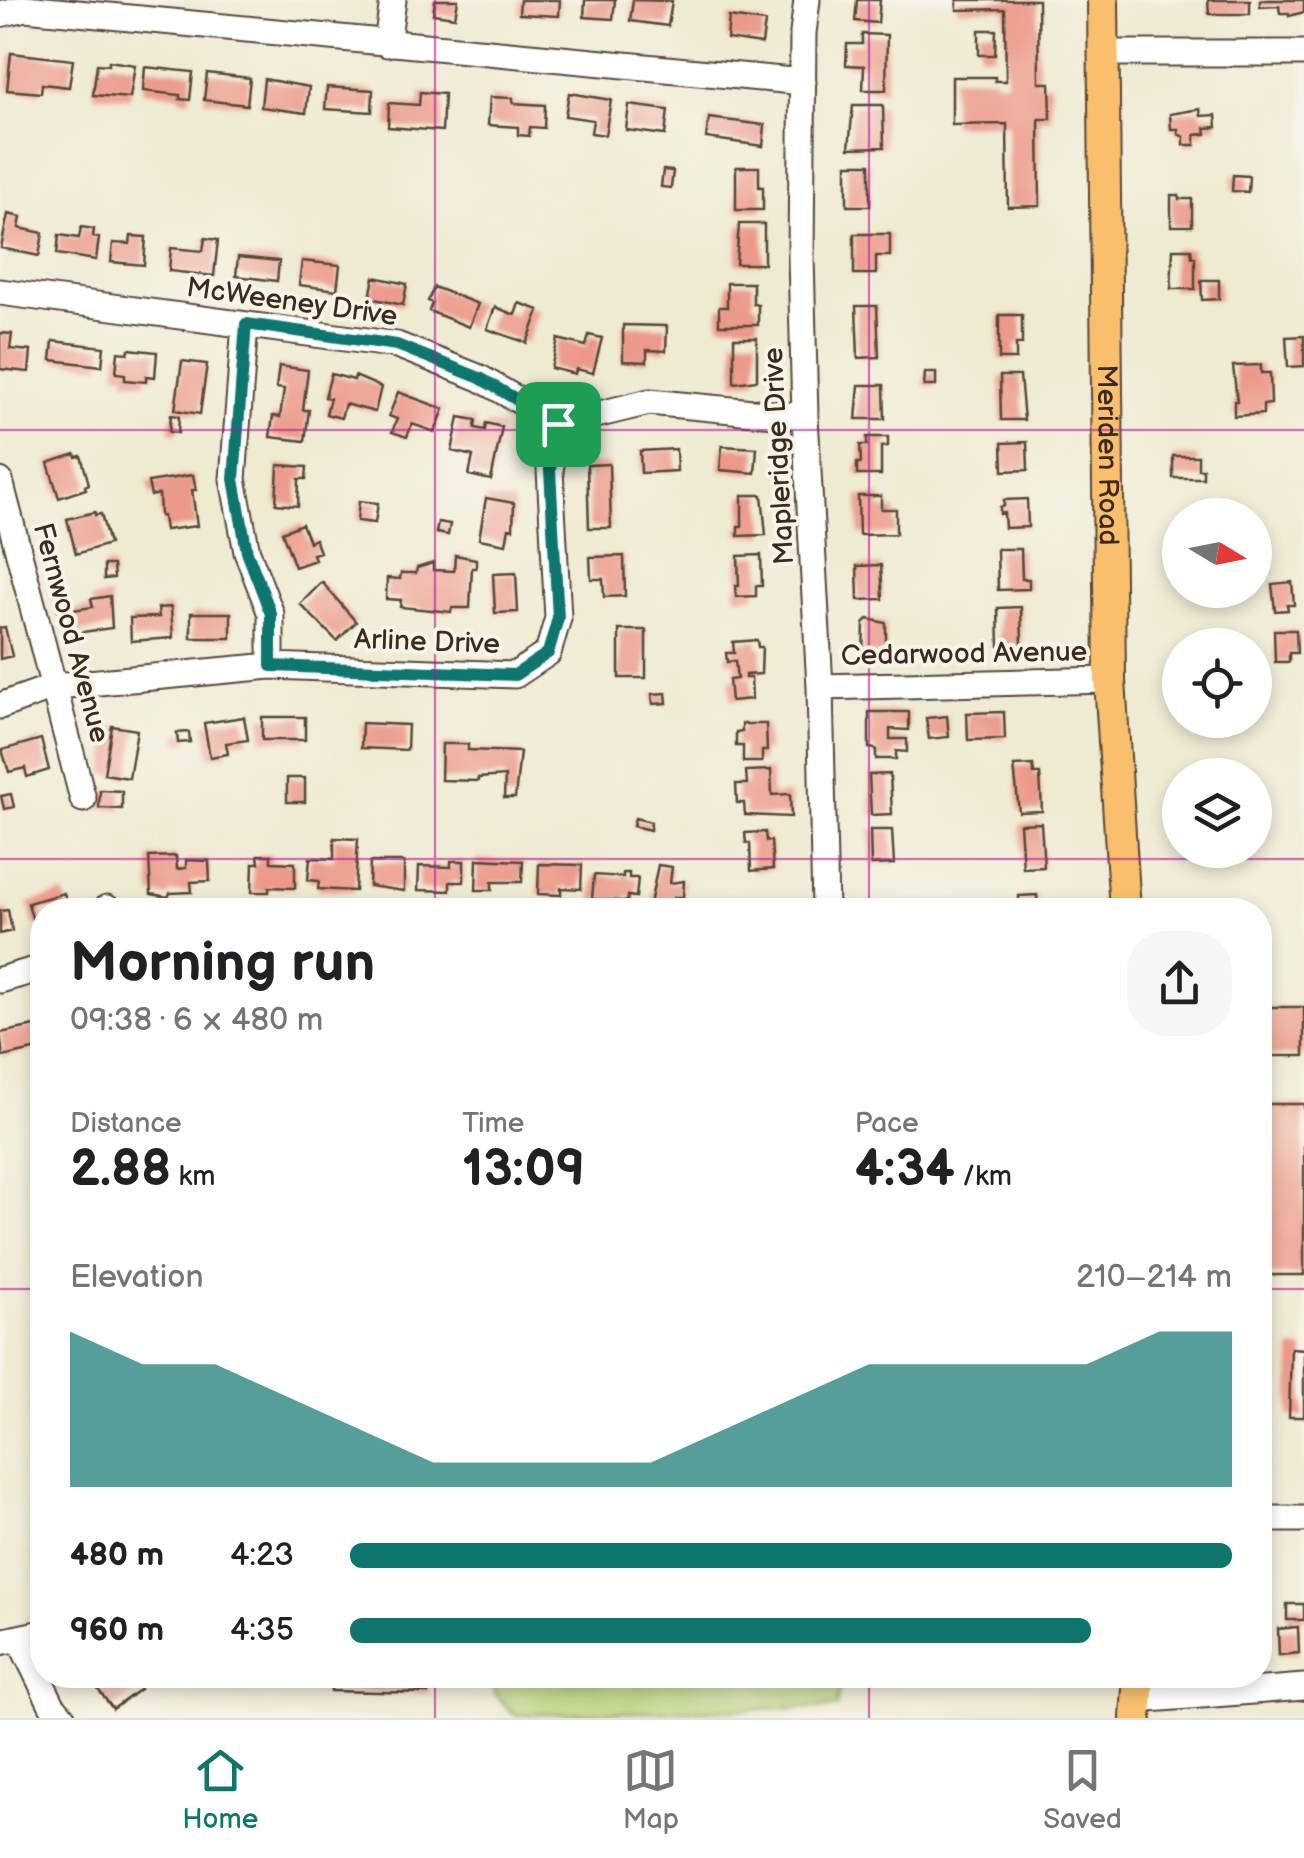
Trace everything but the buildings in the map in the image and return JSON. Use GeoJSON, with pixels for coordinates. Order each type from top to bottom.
{"type":"FeatureCollection","features":[{"type":"Feature","properties":{"kind":"main road","name":"Meriden Road"},"geometry":{"type":"LineString","coordinates":[[1103,0],[1110,680],[1124,898]]}},
{"type":"Feature","properties":{"kind":"street"},"geometry":{"type":"LineString","coordinates":[[388,44],[393,0]]}},
{"type":"Feature","properties":{"kind":"street","name":"Mapleridge Drive"},"geometry":{"type":"LineString","coordinates":[[807,0],[802,82],[805,417],[820,687],[825,898]]}},
{"type":"Feature","properties":{"kind":"street"},"geometry":{"type":"LineString","coordinates":[[0,14],[25,8],[802,82]]}},
{"type":"Feature","properties":{"kind":"street"},"geometry":{"type":"LineString","coordinates":[[1104,53],[1304,53]]}},
{"type":"Feature","properties":{"kind":"street","name":"McWeeney Drive"},"geometry":{"type":"LineString","coordinates":[[0,292],[397,345],[480,378],[558,424]]}},
{"type":"Feature","properties":{"kind":"street"},"geometry":{"type":"LineString","coordinates":[[246,324],[234,479],[247,552],[271,614],[271,666]]}},
{"type":"Feature","properties":{"kind":"street"},"geometry":{"type":"LineString","coordinates":[[558,424],[649,402],[805,417]]}},
{"type":"Feature","properties":{"kind":"street","name":"Arline Drive"},"geometry":{"type":"LineString","coordinates":[[0,706],[56,686],[271,666],[515,675],[548,653],[558,618],[550,470],[558,424]]}},
{"type":"Feature","properties":{"kind":"street","name":"Fernwood Avenue"},"geometry":{"type":"LineString","coordinates":[[0,482],[83,799]]}},
{"type":"Feature","properties":{"kind":"street","name":"Cedarwood Avenue"},"geometry":{"type":"LineString","coordinates":[[820,687],[1110,680]]}},
{"type":"Feature","properties":{"kind":"street"},"geometry":{"type":"LineString","coordinates":[[0,980],[30,971]]}},
{"type":"Feature","properties":{"kind":"street"},"geometry":{"type":"LineString","coordinates":[[1272,1519],[1304,1519]]}},
{"type":"Feature","properties":{"kind":"street"},"geometry":{"type":"LineString","coordinates":[[44,1688],[63,1718]]}},
{"type":"Feature","properties":{"kind":"street"},"geometry":{"type":"LineString","coordinates":[[1137,1698],[1304,1688]]}},
{"type":"Feature","properties":{"kind":"green space"},"geometry":{"type":"Polygon","coordinates":[[[494,1688],[840,1688],[837,1707],[514,1715],[494,1688]]]}},
{"type":"Feature","properties":{"kind":"route"},"geometry":{"type":"LineString","coordinates":[[246,324],[397,345],[480,378],[558,424],[550,470],[558,618],[548,653],[515,675],[271,666],[271,614],[247,552],[234,479],[246,324]]}}]}
